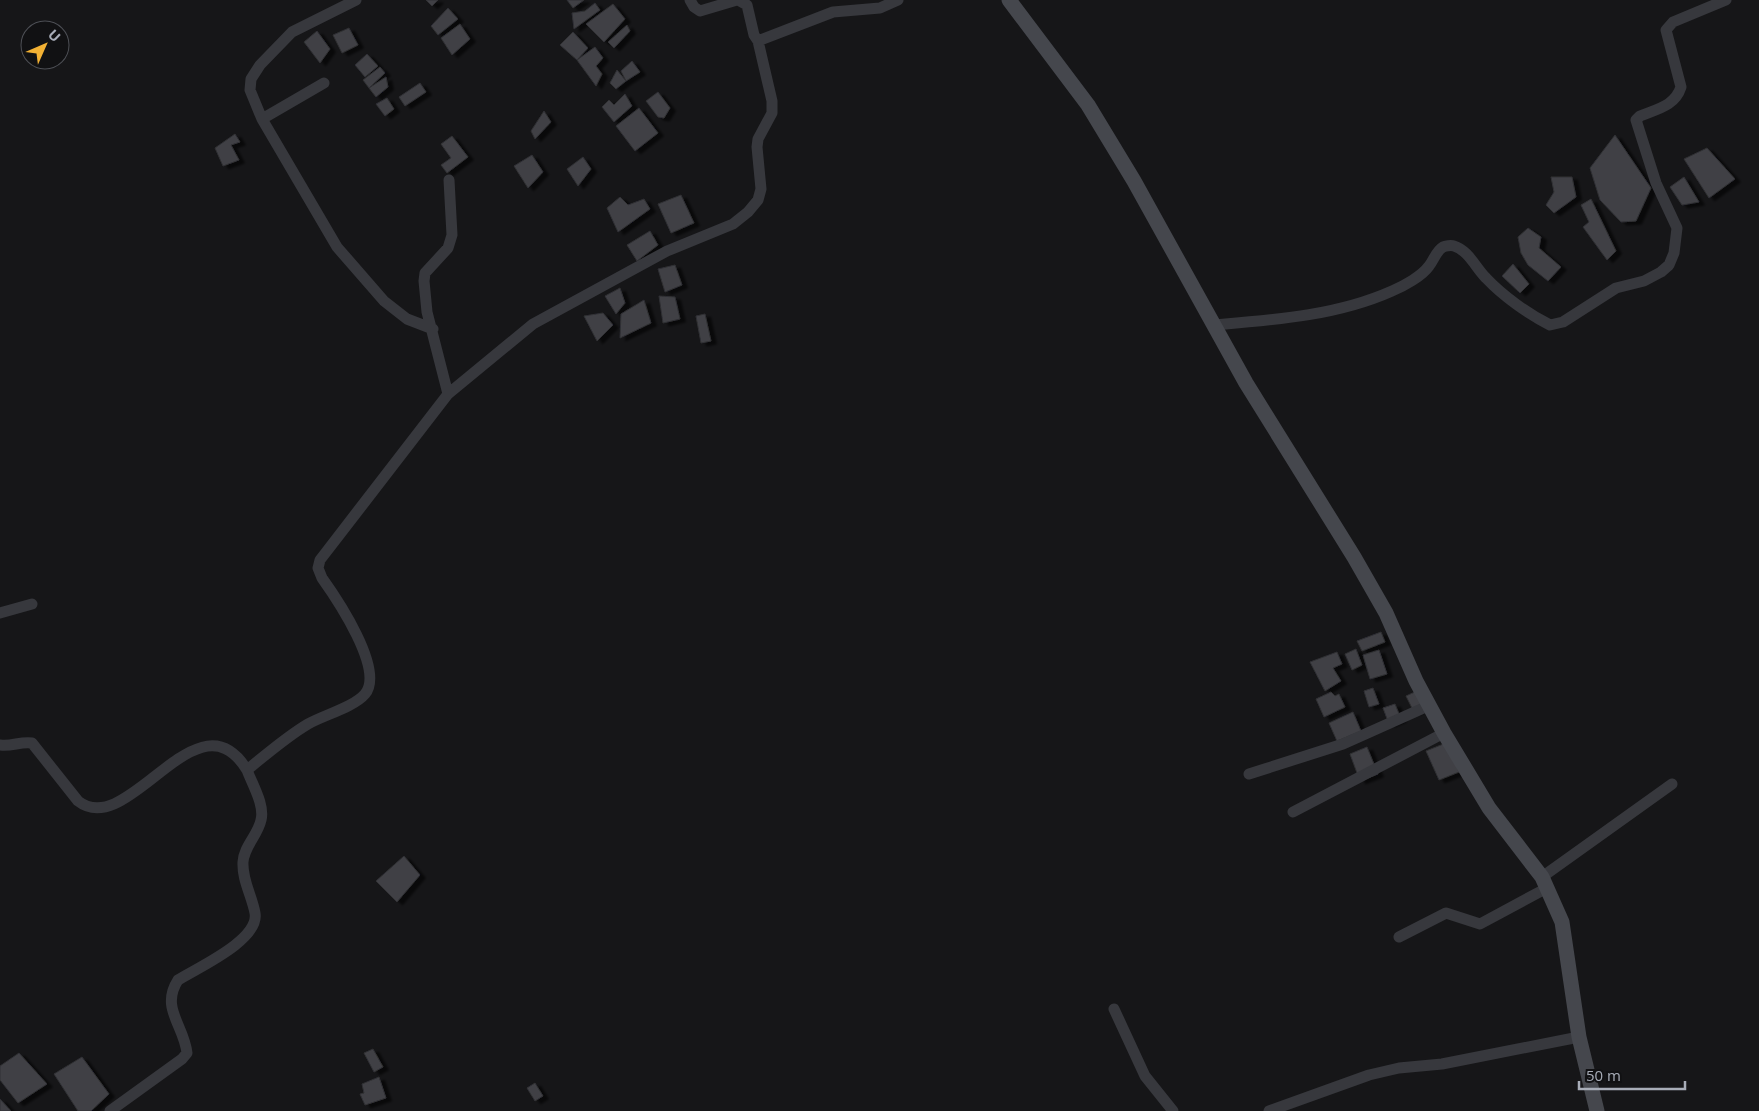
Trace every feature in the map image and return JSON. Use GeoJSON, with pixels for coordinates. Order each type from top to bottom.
{"type":"FeatureCollection","features":[{"type":"Feature","properties":{"kind":"street"},"geometry":{"type":"LineString","coordinates":[[356,0],[292,32],[260,65],[251,79],[250,90],[262,119],[342,253],[384,301],[407,319],[433,329]]}},
{"type":"Feature","properties":{"kind":"street"},"geometry":{"type":"LineString","coordinates":[[247,770],[308,724],[358,700],[367,693],[370,683],[370,671],[360,641],[336,598],[322,578],[318,568],[320,560],[448,394],[544,316],[667,250],[733,224],[748,212],[758,200],[761,189],[758,139],[772,113],[772,101],[758,41],[754,35],[747,5],[738,0],[700,11],[694,8],[690,0]]}},
{"type":"Feature","properties":{"kind":"street"},"geometry":{"type":"LineString","coordinates":[[758,41],[833,12],[880,8],[898,0]]}},
{"type":"Feature","properties":{"kind":"street"},"geometry":{"type":"LineString","coordinates":[[1009,0],[1088,105],[1134,181],[1246,383],[1314,496],[1354,557],[1386,613],[1428,706],[1489,808],[1545,882],[1562,922],[1580,1037],[1596,1111]]}},
{"type":"Feature","properties":{"kind":"street"},"geometry":{"type":"LineString","coordinates":[[1213,325],[1283,319],[1359,304],[1394,291],[1418,276],[1429,267],[1438,251],[1444,246],[1453,246],[1463,251],[1486,278],[1507,296],[1550,325],[1563,322],[1616,288],[1644,281],[1661,272],[1669,265],[1674,253],[1676,228],[1656,183],[1636,120],[1640,116],[1672,102],[1678,96],[1681,87],[1666,30],[1673,22],[1726,0]]}},
{"type":"Feature","properties":{"kind":"street"},"geometry":{"type":"LineString","coordinates":[[262,119],[324,83]]}},
{"type":"Feature","properties":{"kind":"street"},"geometry":{"type":"LineString","coordinates":[[448,394],[433,329],[427,312],[424,281],[425,273],[448,248],[452,235],[449,180]]}},
{"type":"Feature","properties":{"kind":"street"},"geometry":{"type":"LineString","coordinates":[[0,613],[32,604]]}},
{"type":"Feature","properties":{"kind":"street"},"geometry":{"type":"LineString","coordinates":[[1249,774],[1343,744],[1428,706]]}},
{"type":"Feature","properties":{"kind":"street"},"geometry":{"type":"LineString","coordinates":[[1293,812],[1444,733]]}},
{"type":"Feature","properties":{"kind":"street"},"geometry":{"type":"LineString","coordinates":[[0,745],[32,743],[78,801],[86,807],[95,809],[114,803],[144,786],[182,756],[207,746],[216,745],[239,756],[247,770],[262,812],[261,822],[243,860],[245,879],[256,915],[254,925],[236,946],[178,980],[172,990],[170,1002],[186,1044],[187,1052],[182,1060],[110,1111]]}},
{"type":"Feature","properties":{"kind":"street"},"geometry":{"type":"LineString","coordinates":[[1399,937],[1446,913],[1480,924],[1545,882],[1672,784]]}},
{"type":"Feature","properties":{"kind":"street"},"geometry":{"type":"LineString","coordinates":[[1114,1009],[1145,1076],[1173,1111]]}},
{"type":"Feature","properties":{"kind":"street"},"geometry":{"type":"LineString","coordinates":[[1269,1111],[1369,1075],[1399,1068],[1442,1064],[1580,1037]]}},
{"type":"Feature","properties":{"kind":"building"},"geometry":{"type":"Polygon","coordinates":[[[426,0],[438,0],[432,6],[426,0]]]}},
{"type":"Feature","properties":{"kind":"building"},"geometry":{"type":"Polygon","coordinates":[[[567,0],[584,0],[573,8],[567,0]]]}},
{"type":"Feature","properties":{"kind":"building"},"geometry":{"type":"Polygon","coordinates":[[[595,3],[600,10],[574,29],[572,13],[585,11],[595,3]]]}},
{"type":"Feature","properties":{"kind":"building"},"geometry":{"type":"Polygon","coordinates":[[[613,4],[625,19],[604,42],[586,24],[613,4]]]}},
{"type":"Feature","properties":{"kind":"building"},"geometry":{"type":"Polygon","coordinates":[[[448,8],[458,19],[438,35],[431,26],[448,8]]]}},
{"type":"Feature","properties":{"kind":"building"},"geometry":{"type":"Polygon","coordinates":[[[460,24],[470,39],[452,55],[441,38],[460,24]]]}},
{"type":"Feature","properties":{"kind":"building"},"geometry":{"type":"Polygon","coordinates":[[[627,25],[630,31],[614,48],[608,42],[627,25]]]}},
{"type":"Feature","properties":{"kind":"building"},"geometry":{"type":"Polygon","coordinates":[[[349,28],[358,45],[342,53],[333,35],[349,28]]]}},
{"type":"Feature","properties":{"kind":"building"},"geometry":{"type":"Polygon","coordinates":[[[317,31],[330,49],[320,63],[304,42],[317,31]]]}},
{"type":"Feature","properties":{"kind":"building"},"geometry":{"type":"Polygon","coordinates":[[[573,32],[588,48],[577,60],[560,45],[573,32]]]}},
{"type":"Feature","properties":{"kind":"building"},"geometry":{"type":"Polygon","coordinates":[[[595,47],[603,58],[596,66],[602,74],[596,86],[577,60],[595,47]]]}},
{"type":"Feature","properties":{"kind":"building"},"geometry":{"type":"Polygon","coordinates":[[[367,54],[378,66],[365,77],[355,65],[367,54]]]}},
{"type":"Feature","properties":{"kind":"building"},"geometry":{"type":"Polygon","coordinates":[[[632,61],[640,72],[626,81],[621,71],[632,61]]]}},
{"type":"Feature","properties":{"kind":"building"},"geometry":{"type":"Polygon","coordinates":[[[380,67],[385,73],[369,88],[363,80],[380,67]]]}},
{"type":"Feature","properties":{"kind":"building"},"geometry":{"type":"Polygon","coordinates":[[[617,70],[626,81],[616,89],[610,83],[617,70]]]}},
{"type":"Feature","properties":{"kind":"building"},"geometry":{"type":"Polygon","coordinates":[[[386,77],[388,87],[376,97],[369,88],[386,77]]]}},
{"type":"Feature","properties":{"kind":"building"},"geometry":{"type":"Polygon","coordinates":[[[420,83],[426,92],[405,106],[399,97],[420,83]]]}},
{"type":"Feature","properties":{"kind":"building"},"geometry":{"type":"Polygon","coordinates":[[[658,92],[670,108],[664,118],[658,117],[646,101],[658,92]]]}},
{"type":"Feature","properties":{"kind":"building"},"geometry":{"type":"Polygon","coordinates":[[[625,94],[632,106],[614,122],[602,107],[609,100],[614,105],[625,94]]]}},
{"type":"Feature","properties":{"kind":"building"},"geometry":{"type":"Polygon","coordinates":[[[387,98],[394,109],[385,116],[376,104],[387,98]]]}},
{"type":"Feature","properties":{"kind":"building"},"geometry":{"type":"Polygon","coordinates":[[[639,108],[658,133],[635,151],[616,126],[639,108]]]}},
{"type":"Feature","properties":{"kind":"building"},"geometry":{"type":"Polygon","coordinates":[[[544,111],[551,122],[535,139],[531,131],[544,111]]]}},
{"type":"Feature","properties":{"kind":"building"},"geometry":{"type":"Polygon","coordinates":[[[235,134],[240,142],[231,145],[239,160],[223,166],[215,148],[235,134]]]}},
{"type":"Feature","properties":{"kind":"building"},"geometry":{"type":"Polygon","coordinates":[[[1615,135],[1651,188],[1636,221],[1621,222],[1600,200],[1590,168],[1615,135]]]}},
{"type":"Feature","properties":{"kind":"building"},"geometry":{"type":"Polygon","coordinates":[[[452,136],[468,157],[447,173],[441,165],[451,158],[441,144],[452,136]]]}},
{"type":"Feature","properties":{"kind":"building"},"geometry":{"type":"Polygon","coordinates":[[[1707,148],[1735,179],[1709,198],[1684,159],[1707,148]]]}},
{"type":"Feature","properties":{"kind":"building"},"geometry":{"type":"Polygon","coordinates":[[[532,155],[543,172],[528,188],[514,166],[532,155]]]}},
{"type":"Feature","properties":{"kind":"building"},"geometry":{"type":"Polygon","coordinates":[[[583,157],[591,169],[578,186],[567,169],[583,157]]]}},
{"type":"Feature","properties":{"kind":"building"},"geometry":{"type":"Polygon","coordinates":[[[1551,177],[1572,177],[1576,197],[1554,213],[1546,205],[1554,192],[1551,177]]]}},
{"type":"Feature","properties":{"kind":"building"},"geometry":{"type":"Polygon","coordinates":[[[1684,177],[1699,202],[1682,205],[1670,187],[1684,177]]]}},
{"type":"Feature","properties":{"kind":"building"},"geometry":{"type":"Polygon","coordinates":[[[681,195],[694,223],[671,233],[658,204],[681,195]]]}},
{"type":"Feature","properties":{"kind":"building"},"geometry":{"type":"Polygon","coordinates":[[[620,197],[628,205],[644,199],[650,209],[618,232],[607,208],[620,197]]]}},
{"type":"Feature","properties":{"kind":"building"},"geometry":{"type":"Polygon","coordinates":[[[1591,199],[1616,251],[1607,260],[1583,227],[1589,222],[1581,205],[1591,199]]]}},
{"type":"Feature","properties":{"kind":"building"},"geometry":{"type":"Polygon","coordinates":[[[1528,228],[1541,237],[1539,248],[1561,267],[1548,281],[1528,265],[1521,253],[1518,237],[1528,228]]]}},
{"type":"Feature","properties":{"kind":"building"},"geometry":{"type":"Polygon","coordinates":[[[650,231],[658,245],[637,261],[627,245],[650,231]]]}},
{"type":"Feature","properties":{"kind":"building"},"geometry":{"type":"Polygon","coordinates":[[[1513,264],[1529,284],[1520,293],[1502,276],[1513,264]]]}},
{"type":"Feature","properties":{"kind":"building"},"geometry":{"type":"Polygon","coordinates":[[[675,265],[682,285],[665,292],[658,269],[675,265]]]}},
{"type":"Feature","properties":{"kind":"building"},"geometry":{"type":"Polygon","coordinates":[[[620,288],[625,303],[616,314],[605,296],[620,288]]]}},
{"type":"Feature","properties":{"kind":"building"},"geometry":{"type":"Polygon","coordinates":[[[659,296],[675,297],[680,319],[663,323],[659,296]]]}},
{"type":"Feature","properties":{"kind":"building"},"geometry":{"type":"Polygon","coordinates":[[[644,300],[651,323],[620,338],[621,314],[644,300]]]}},
{"type":"Feature","properties":{"kind":"building"},"geometry":{"type":"Polygon","coordinates":[[[603,313],[613,325],[597,341],[584,316],[603,313]]]}},
{"type":"Feature","properties":{"kind":"building"},"geometry":{"type":"Polygon","coordinates":[[[705,314],[711,341],[701,343],[696,316],[705,314]]]}},
{"type":"Feature","properties":{"kind":"building"},"geometry":{"type":"Polygon","coordinates":[[[1381,632],[1385,642],[1362,651],[1357,641],[1381,632]]]}},
{"type":"Feature","properties":{"kind":"building"},"geometry":{"type":"Polygon","coordinates":[[[1356,649],[1362,665],[1352,670],[1345,654],[1356,649]]]}},
{"type":"Feature","properties":{"kind":"building"},"geometry":{"type":"Polygon","coordinates":[[[1379,650],[1387,674],[1370,679],[1363,655],[1379,650]]]}},
{"type":"Feature","properties":{"kind":"building"},"geometry":{"type":"Polygon","coordinates":[[[1337,652],[1342,664],[1333,668],[1341,681],[1325,691],[1310,662],[1337,652]]]}},
{"type":"Feature","properties":{"kind":"building"},"geometry":{"type":"Polygon","coordinates":[[[1373,688],[1379,704],[1369,707],[1364,691],[1373,688]]]}},
{"type":"Feature","properties":{"kind":"building"},"geometry":{"type":"Polygon","coordinates":[[[1417,691],[1425,707],[1414,712],[1406,696],[1417,691]]]}},
{"type":"Feature","properties":{"kind":"building"},"geometry":{"type":"Polygon","coordinates":[[[1331,692],[1335,696],[1339,694],[1345,707],[1324,717],[1316,699],[1331,692]]]}},
{"type":"Feature","properties":{"kind":"building"},"geometry":{"type":"Polygon","coordinates":[[[1395,704],[1401,719],[1389,724],[1383,708],[1395,704]]]}},
{"type":"Feature","properties":{"kind":"building"},"geometry":{"type":"Polygon","coordinates":[[[1353,712],[1361,731],[1337,741],[1329,723],[1353,712]]]}},
{"type":"Feature","properties":{"kind":"building"},"geometry":{"type":"Polygon","coordinates":[[[1446,743],[1459,772],[1439,780],[1426,751],[1446,743]]]}},
{"type":"Feature","properties":{"kind":"building"},"geometry":{"type":"Polygon","coordinates":[[[1367,747],[1378,774],[1360,781],[1350,754],[1367,747]]]}},
{"type":"Feature","properties":{"kind":"building"},"geometry":{"type":"Polygon","coordinates":[[[404,856],[420,875],[397,902],[376,881],[404,856]]]}},
{"type":"Feature","properties":{"kind":"building"},"geometry":{"type":"Polygon","coordinates":[[[373,1049],[383,1067],[374,1072],[364,1053],[373,1049]]]}},
{"type":"Feature","properties":{"kind":"building"},"geometry":{"type":"Polygon","coordinates":[[[19,1053],[47,1084],[18,1103],[0,1080],[0,1066],[19,1053]]]}},
{"type":"Feature","properties":{"kind":"building"},"geometry":{"type":"Polygon","coordinates":[[[82,1057],[109,1094],[91,1111],[78,1111],[54,1074],[82,1057]]]}},
{"type":"Feature","properties":{"kind":"building"},"geometry":{"type":"Polygon","coordinates":[[[379,1077],[386,1098],[365,1105],[360,1094],[364,1093],[362,1084],[379,1077]]]}},
{"type":"Feature","properties":{"kind":"building"},"geometry":{"type":"Polygon","coordinates":[[[535,1083],[543,1096],[535,1101],[527,1088],[535,1083]]]}},
{"type":"Feature","properties":{"kind":"building"},"geometry":{"type":"Polygon","coordinates":[[[0,1099],[11,1111],[0,1111],[0,1099]]]}}]}
